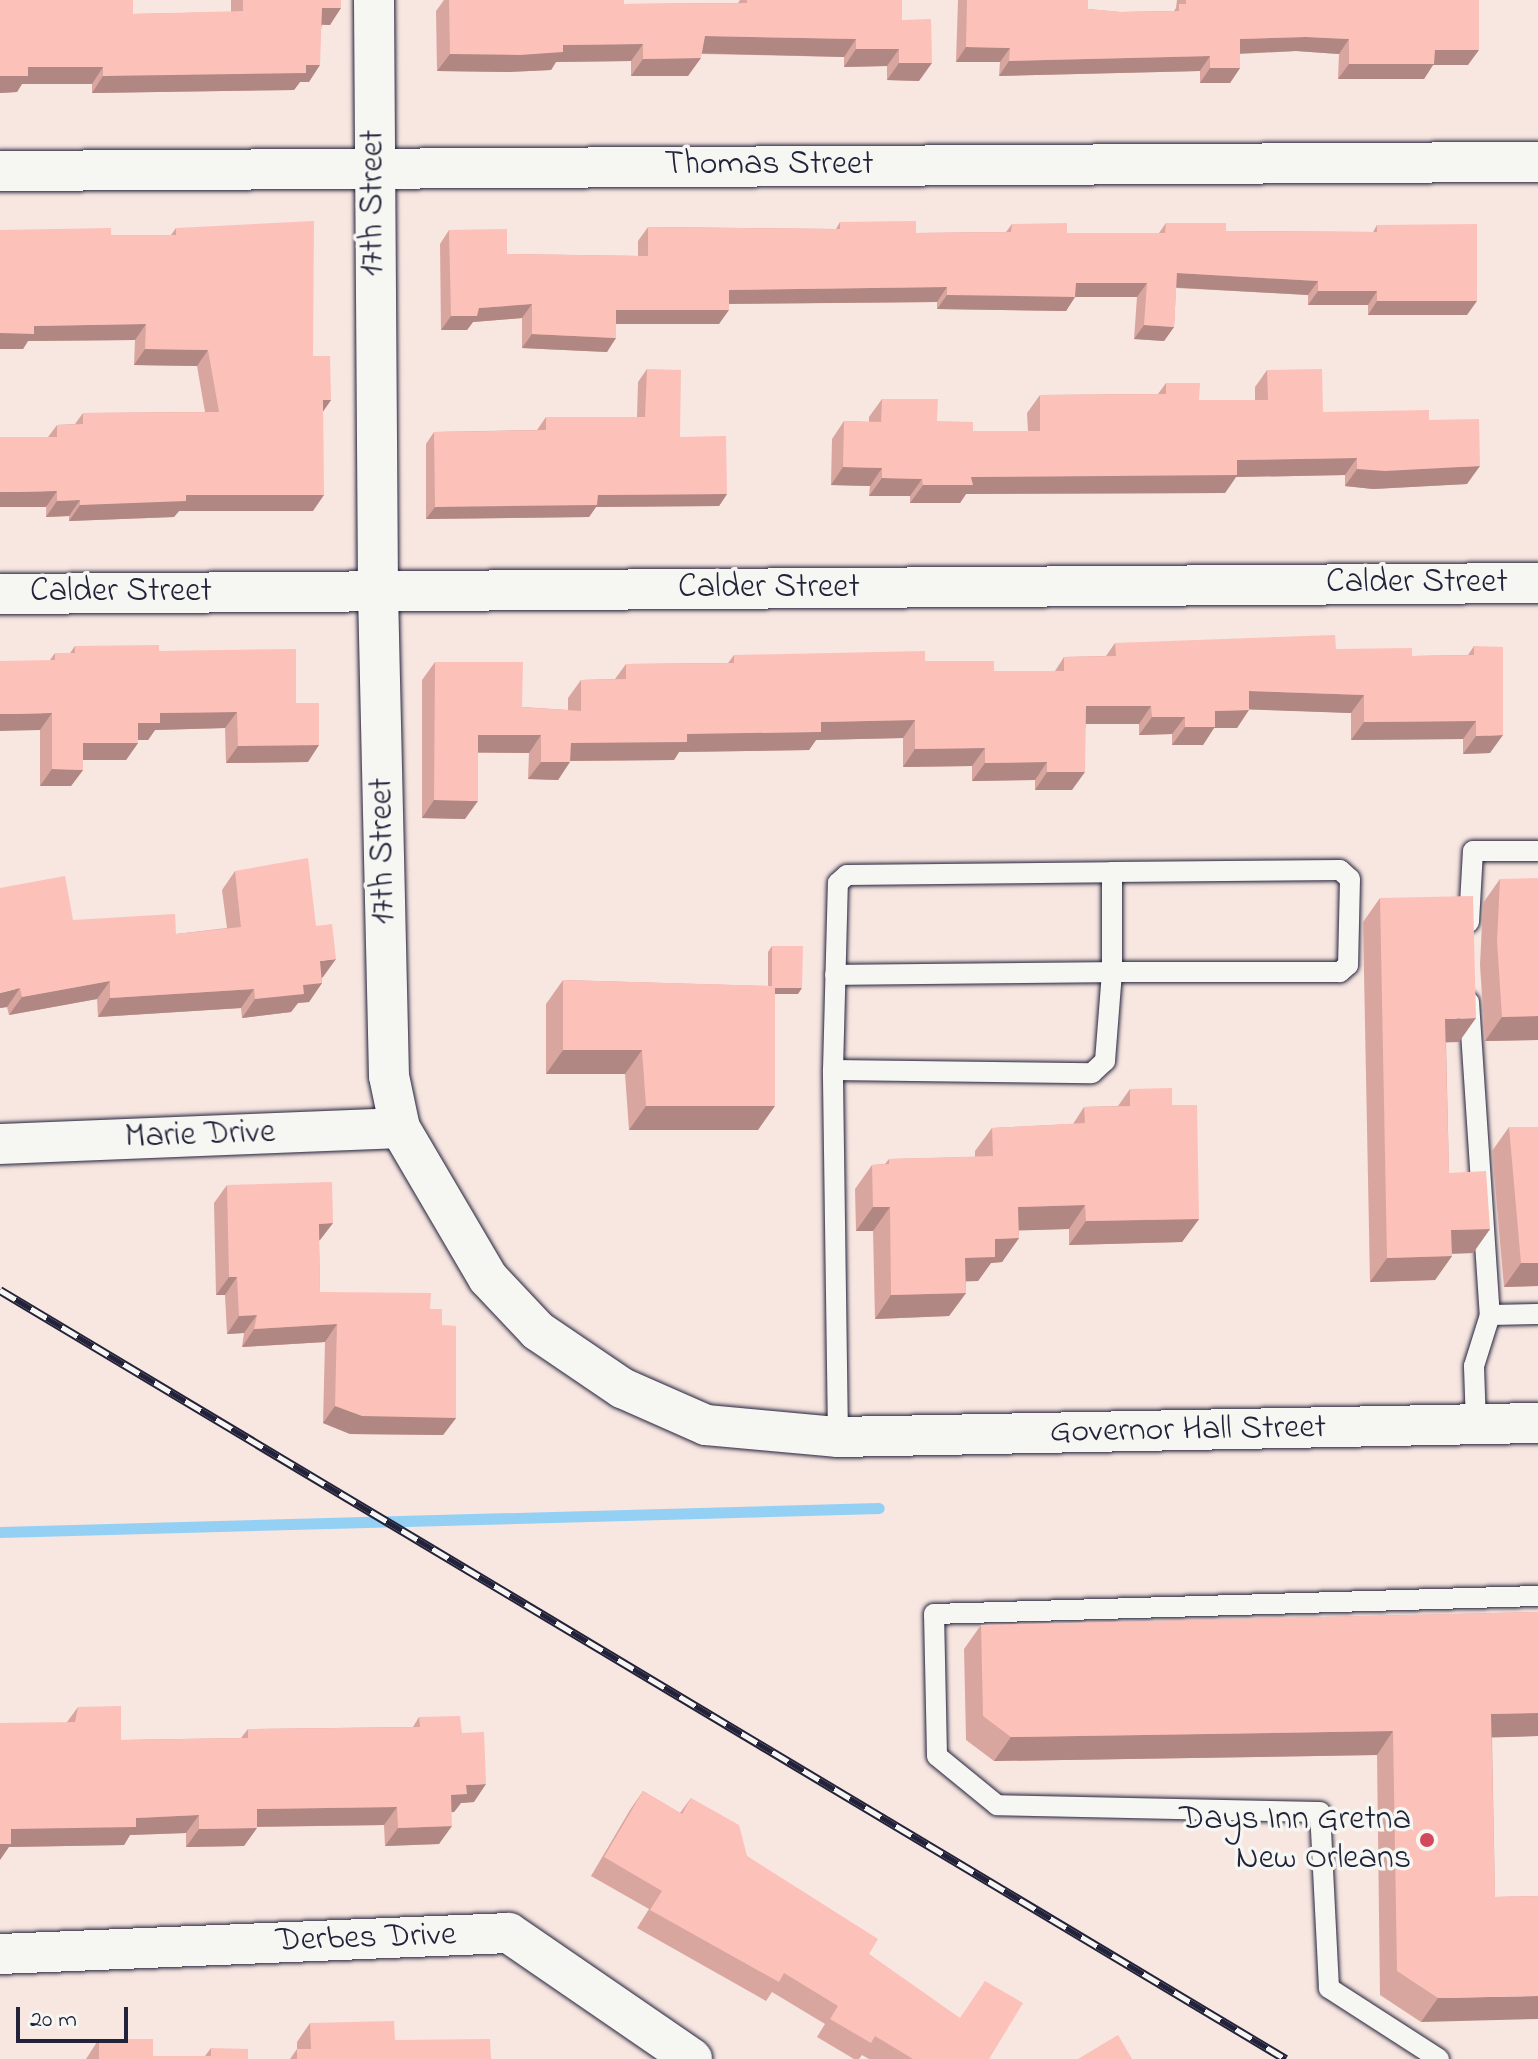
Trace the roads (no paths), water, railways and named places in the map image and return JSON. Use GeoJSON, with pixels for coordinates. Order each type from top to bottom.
{"type":"FeatureCollection","features":[{"type":"Feature","properties":{"kind":"street","name":"17th Street"},"geometry":{"type":"LineString","coordinates":[[374,0],[372,167],[389,1076],[400,1128],[488,1278],[538,1331],[622,1388],[706,1425],[838,1437]]}},
{"type":"Feature","properties":{"kind":"street"},"geometry":{"type":"LineString","coordinates":[[1538,153],[1538,163]]}},
{"type":"Feature","properties":{"kind":"street","name":"Thomas Street"},"geometry":{"type":"LineString","coordinates":[[0,171],[1538,163]]}},
{"type":"Feature","properties":{"kind":"street","name":"Calder Street"},"geometry":{"type":"LineString","coordinates":[[0,594],[1538,583]]}},
{"type":"Feature","properties":{"kind":"street","name":"Marie Drive"},"geometry":{"type":"LineString","coordinates":[[0,1144],[400,1128]]}},
{"type":"Feature","properties":{"kind":"street","name":"Governor Hall Street"},"geometry":{"type":"LineString","coordinates":[[838,1437],[1538,1423]]}},
{"type":"Feature","properties":{"kind":"street","name":"Derbes Drive"},"geometry":{"type":"LineString","coordinates":[[0,1954],[509,1933],[692,2059]]}},
{"type":"Feature","properties":{"kind":"lane"},"geometry":{"type":"LineString","coordinates":[[1468,951],[1473,851],[1538,851]]}},
{"type":"Feature","properties":{"kind":"lane"},"geometry":{"type":"LineString","coordinates":[[835,975],[1340,972],[1348,965],[1350,879],[1340,870],[847,875],[835,889],[833,1070],[838,1437]]}},
{"type":"Feature","properties":{"kind":"lane"},"geometry":{"type":"LineString","coordinates":[[833,1070],[1092,1073],[1105,1061],[1112,972],[1112,872]]}},
{"type":"Feature","properties":{"kind":"lane"},"geometry":{"type":"LineString","coordinates":[[1468,980],[1490,1315],[1474,1366],[1476,1424]]}},
{"type":"Feature","properties":{"kind":"lane"},"geometry":{"type":"LineString","coordinates":[[1490,1315],[1538,1314]]}},
{"type":"Feature","properties":{"kind":"lane"},"geometry":{"type":"LineString","coordinates":[[1439,2059],[1329,1988],[1320,1812],[997,1805],[937,1756],[934,1614],[1538,1596]]}},
{"type":"Feature","properties":{"kind":"waterway"},"geometry":{"type":"LineString","coordinates":[[0,1532],[879,1508]]}},
{"type":"Feature","properties":{"kind":"railway"},"geometry":{"type":"LineString","coordinates":[[0,1290],[1286,2059]]}},
{"type":"Feature","properties":{"kind":"place","name":"Days Inn Gretna New Orleans"},"geometry":{"type":"Point","coordinates":[1427,1840]}}]}
